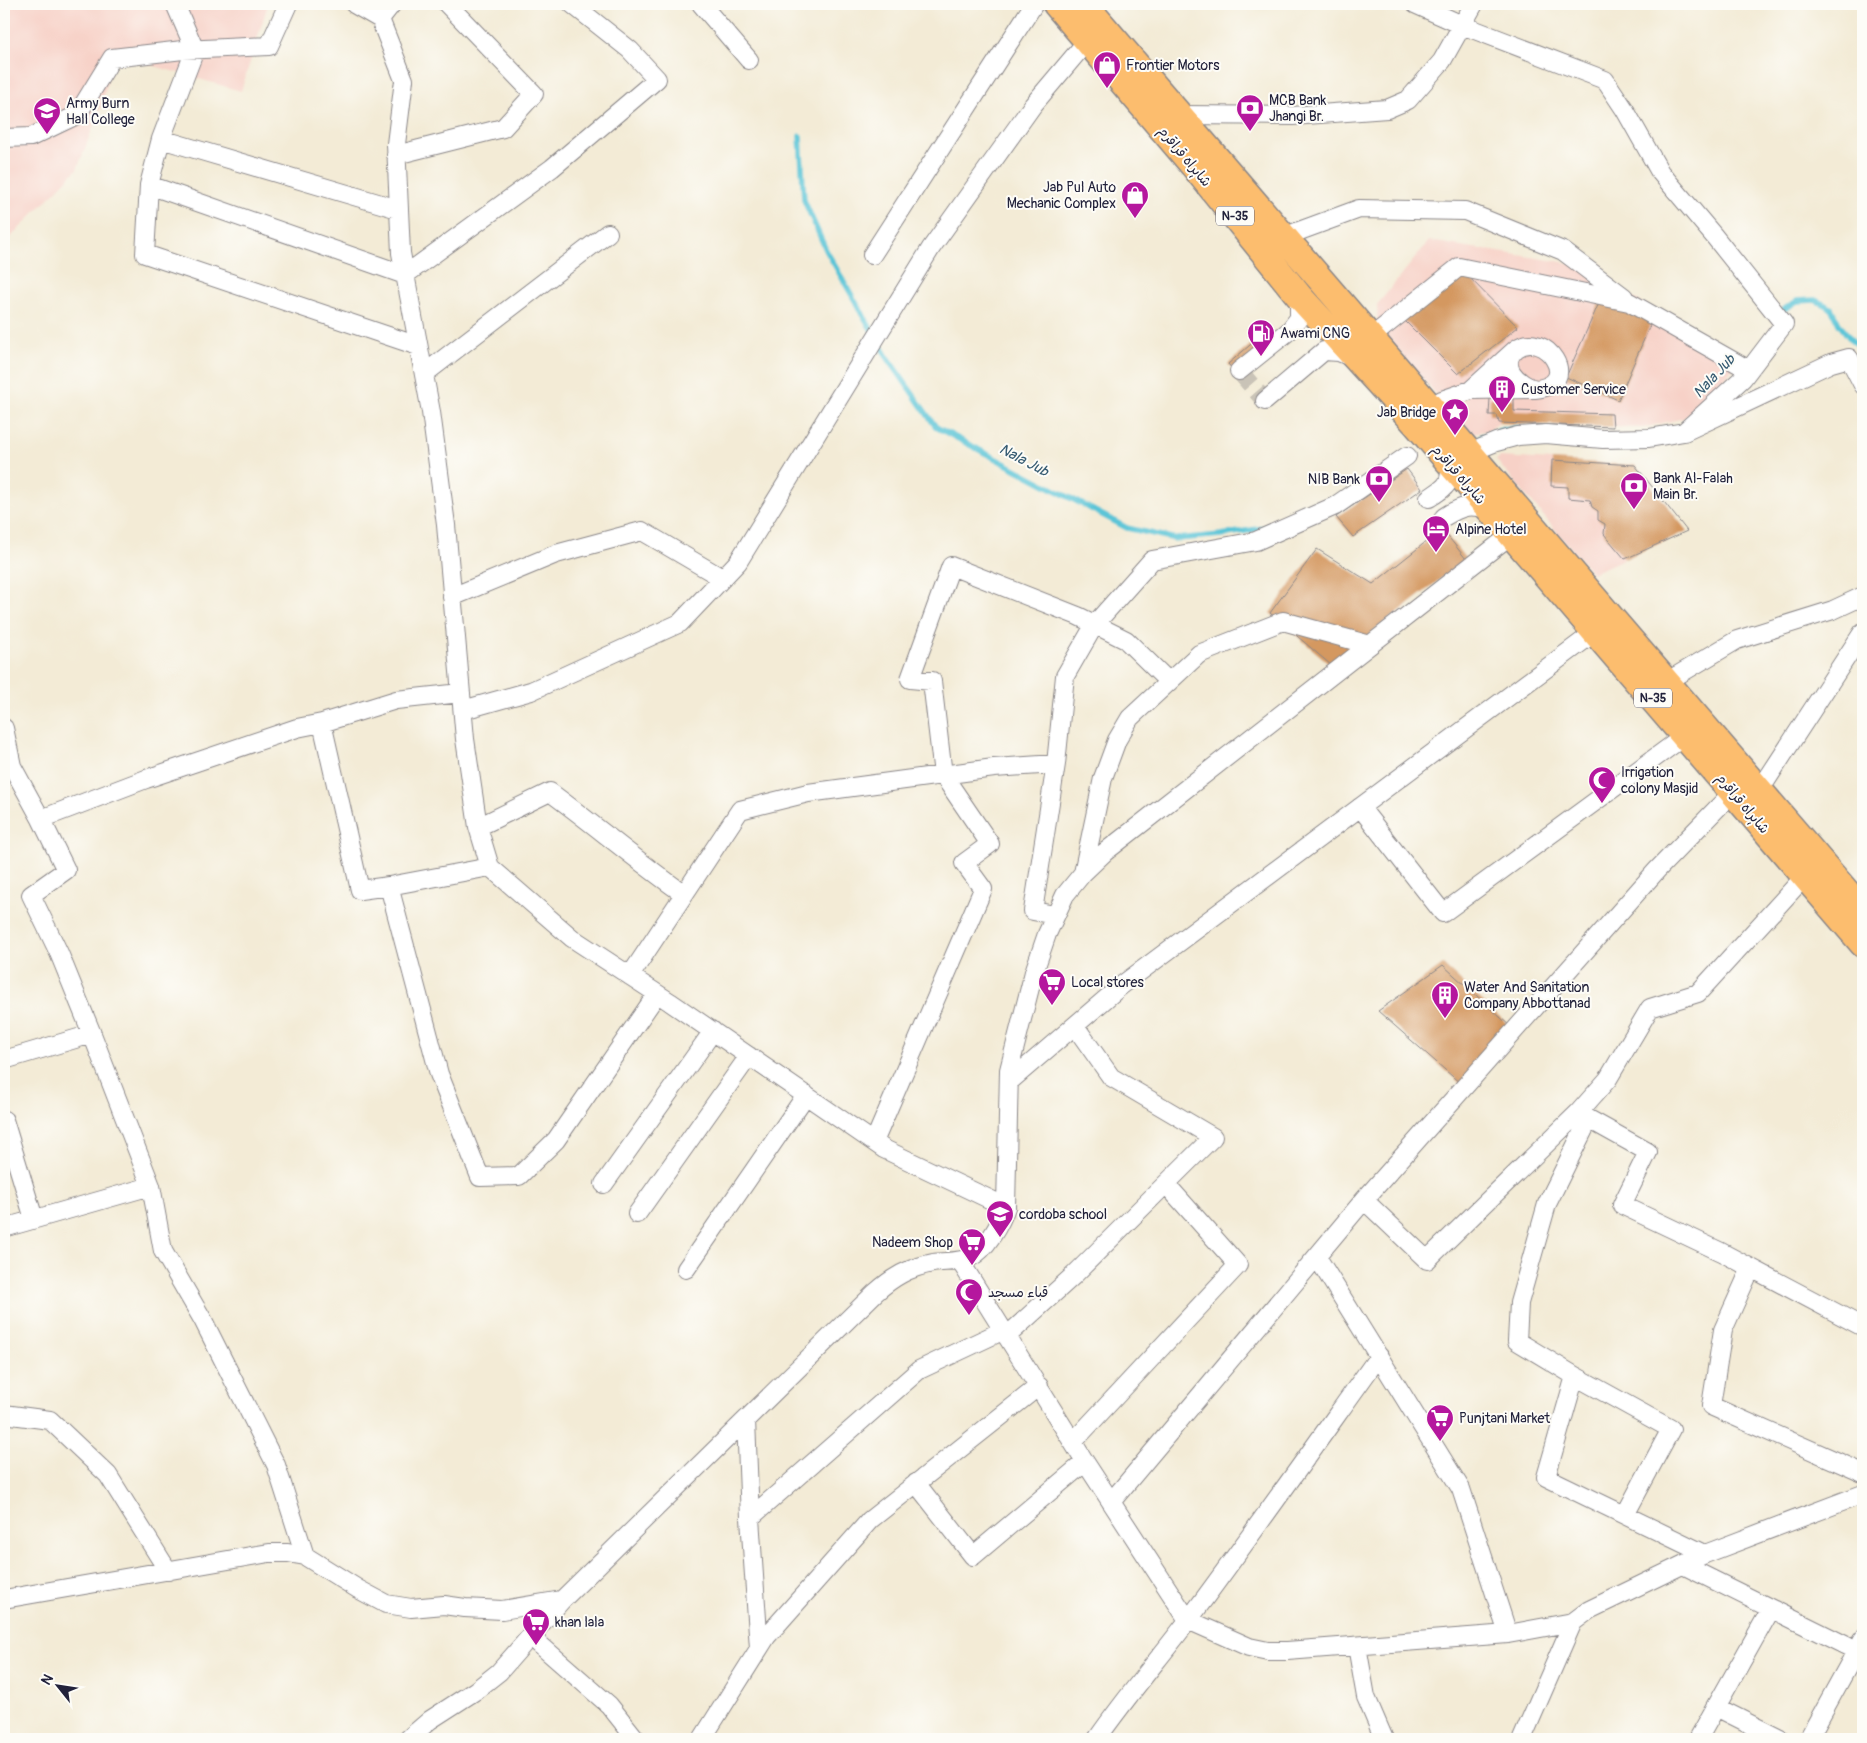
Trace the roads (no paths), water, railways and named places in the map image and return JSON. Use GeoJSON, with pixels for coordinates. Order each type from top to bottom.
{"type":"FeatureCollection","features":[{"type":"Feature","properties":{"kind":"highway","name":"شاہراہ قراقرم"},"geometry":{"type":"LineString","coordinates":[[1056,4],[1087,41],[1202,159],[1283,237],[1363,349]]}},
{"type":"Feature","properties":{"kind":"highway","name":"شاہراہ قراقرم"},"geometry":{"type":"LineString","coordinates":[[1084,4],[1179,115],[1202,159],[1299,296],[1363,349],[1431,419],[1491,510],[1686,735],[1863,944]]}},
{"type":"Feature","properties":{"kind":"highway","name":"شاہراہ قراقرم"},"geometry":{"type":"LineString","coordinates":[[1456,455],[1666,682],[1760,790],[1859,897]]}},
{"type":"Feature","properties":{"kind":"street"},"geometry":{"type":"LineString","coordinates":[[175,4],[196,50],[162,139],[149,185],[145,254],[418,346]]}},
{"type":"Feature","properties":{"kind":"street"},"geometry":{"type":"LineString","coordinates":[[4,138],[31,137],[77,115],[112,58],[196,50],[270,46],[288,4]]}},
{"type":"Feature","properties":{"kind":"street"},"geometry":{"type":"LineString","coordinates":[[354,4],[380,20],[404,80],[396,144],[401,253],[431,412],[446,525],[462,702],[478,827],[490,867],[572,938],[884,1149],[1006,1207]]}},
{"type":"Feature","properties":{"kind":"street"},"geometry":{"type":"LineString","coordinates":[[380,20],[392,4]]}},
{"type":"Feature","properties":{"kind":"street"},"geometry":{"type":"LineString","coordinates":[[396,155],[503,128],[534,94],[447,4]]}},
{"type":"Feature","properties":{"kind":"street"},"geometry":{"type":"LineString","coordinates":[[405,275],[552,168],[657,79],[630,50],[572,4]]}},
{"type":"Feature","properties":{"kind":"street"},"geometry":{"type":"LineString","coordinates":[[700,4],[749,60]]}},
{"type":"Feature","properties":{"kind":"street"},"geometry":{"type":"LineString","coordinates":[[872,256],[1034,4]]}},
{"type":"Feature","properties":{"kind":"street"},"geometry":{"type":"LineString","coordinates":[[1415,4],[1462,25],[1605,80],[1625,110],[1660,172],[1784,324],[1749,370],[1684,432]]}},
{"type":"Feature","properties":{"kind":"street"},"geometry":{"type":"LineString","coordinates":[[1179,115],[1293,116],[1387,109],[1408,100],[1442,61],[1474,4]]}},
{"type":"Feature","properties":{"kind":"street"},"geometry":{"type":"LineString","coordinates":[[41,820],[146,779],[297,728],[322,723],[396,700],[462,702],[531,691],[680,623],[738,562],[931,248],[1033,105],[1087,41]]}},
{"type":"Feature","properties":{"kind":"street"},"geometry":{"type":"LineString","coordinates":[[162,139],[398,209]]}},
{"type":"Feature","properties":{"kind":"street"},"geometry":{"type":"LineString","coordinates":[[149,185],[405,275]]}},
{"type":"Feature","properties":{"kind":"street"},"geometry":{"type":"LineString","coordinates":[[1283,237],[1359,208],[1466,211],[1563,251],[1629,302],[1749,370]]}},
{"type":"Feature","properties":{"kind":"street"},"geometry":{"type":"LineString","coordinates":[[424,374],[608,233]]}},
{"type":"Feature","properties":{"kind":"street"},"geometry":{"type":"LineString","coordinates":[[1265,401],[1324,351],[1339,352],[1363,349],[1459,267],[1629,302]]}},
{"type":"Feature","properties":{"kind":"street"},"geometry":{"type":"LineString","coordinates":[[1239,371],[1289,331],[1299,318],[1299,296]]}},
{"type":"Feature","properties":{"kind":"street"},"geometry":{"type":"LineString","coordinates":[[1431,419],[1442,400],[1471,390],[1545,388],[1553,384],[1558,376],[1558,368],[1554,358],[1548,351],[1539,346],[1522,346],[1515,350],[1471,390]]}},
{"type":"Feature","properties":{"kind":"street"},"geometry":{"type":"LineString","coordinates":[[1515,350],[1511,357],[1510,365],[1512,374],[1526,387],[1535,389]]}},
{"type":"Feature","properties":{"kind":"street"},"geometry":{"type":"LineString","coordinates":[[1429,498],[1444,488],[1451,478],[1456,455],[1518,436],[1546,434],[1603,439],[1649,438],[1684,432],[1831,363],[1849,358],[1863,385]]}},
{"type":"Feature","properties":{"kind":"street"},"geometry":{"type":"LineString","coordinates":[[1055,915],[1033,911],[1056,764],[1065,676],[1095,624],[1152,560],[1256,541],[1335,506],[1407,456]]}},
{"type":"Feature","properties":{"kind":"street"},"geometry":{"type":"LineString","coordinates":[[1444,517],[1460,507],[1476,506],[1491,510]]}},
{"type":"Feature","properties":{"kind":"street"},"geometry":{"type":"LineString","coordinates":[[452,597],[556,554],[642,531],[722,578]]}},
{"type":"Feature","properties":{"kind":"street"},"geometry":{"type":"LineString","coordinates":[[408,1739],[430,1720],[475,1691],[500,1672],[562,1600],[892,1278],[914,1268],[934,1263],[960,1261],[972,1257],[982,1249],[1001,1221],[1006,1207],[1009,1070],[1034,972],[1055,915],[1065,895],[1083,873],[1106,852],[1512,534]]}},
{"type":"Feature","properties":{"kind":"street"},"geometry":{"type":"LineString","coordinates":[[874,1142],[983,889],[964,863],[990,844],[943,775],[932,681],[910,679],[951,566],[1052,605],[1126,640],[1169,682]]}},
{"type":"Feature","properties":{"kind":"street"},"geometry":{"type":"LineString","coordinates":[[1666,682],[1736,640],[1833,610],[1863,596]]}},
{"type":"Feature","properties":{"kind":"street"},"geometry":{"type":"LineString","coordinates":[[1083,873],[1104,778],[1117,740],[1130,718],[1199,654],[1283,621],[1370,645]]}},
{"type":"Feature","properties":{"kind":"street"},"geometry":{"type":"LineString","coordinates":[[1009,1082],[1122,986],[1595,632]]}},
{"type":"Feature","properties":{"kind":"street"},"geometry":{"type":"LineString","coordinates":[[1760,790],[1863,632]]}},
{"type":"Feature","properties":{"kind":"street"},"geometry":{"type":"LineString","coordinates":[[322,723],[360,890],[490,867]]}},
{"type":"Feature","properties":{"kind":"street"},"geometry":{"type":"LineString","coordinates":[[4,728],[12,766],[66,870],[31,895],[59,953],[151,1186],[163,1251],[203,1320],[276,1464],[305,1556]]}},
{"type":"Feature","properties":{"kind":"street"},"geometry":{"type":"LineString","coordinates":[[1360,807],[1443,913],[1686,735]]}},
{"type":"Feature","properties":{"kind":"street"},"geometry":{"type":"LineString","coordinates":[[630,976],[740,810],[808,793],[994,768],[1056,764]]}},
{"type":"Feature","properties":{"kind":"street"},"geometry":{"type":"LineString","coordinates":[[478,827],[550,792],[600,828],[642,865],[684,894]]}},
{"type":"Feature","properties":{"kind":"street"},"geometry":{"type":"LineString","coordinates":[[1111,1502],[1364,1200],[1657,870],[1733,792]]}},
{"type":"Feature","properties":{"kind":"street"},"geometry":{"type":"LineString","coordinates":[[1625,1515],[1671,1429],[1575,1376],[1517,1341],[1519,1303],[1547,1204],[1584,1116],[1650,1008],[1698,993],[1805,876]]}},
{"type":"Feature","properties":{"kind":"street"},"geometry":{"type":"LineString","coordinates":[[389,886],[439,1074],[480,1177],[519,1176],[556,1140],[657,994]]}},
{"type":"Feature","properties":{"kind":"street"},"geometry":{"type":"LineString","coordinates":[[750,1518],[919,1370],[1005,1333],[1073,1276],[1213,1137],[1111,1077],[1075,1026]]}},
{"type":"Feature","properties":{"kind":"street"},"geometry":{"type":"LineString","coordinates":[[604,1184],[713,1032]]}},
{"type":"Feature","properties":{"kind":"street"},"geometry":{"type":"LineString","coordinates":[[4,1060],[92,1034]]}},
{"type":"Feature","properties":{"kind":"street"},"geometry":{"type":"LineString","coordinates":[[637,1214],[749,1056]]}},
{"type":"Feature","properties":{"kind":"street"},"geometry":{"type":"LineString","coordinates":[[686,1269],[806,1095]]}},
{"type":"Feature","properties":{"kind":"street"},"geometry":{"type":"LineString","coordinates":[[1364,1200],[1427,1260],[1584,1116]]}},
{"type":"Feature","properties":{"kind":"street"},"geometry":{"type":"LineString","coordinates":[[1584,1116],[1648,1152],[1622,1205],[1751,1268],[1863,1327]]}},
{"type":"Feature","properties":{"kind":"street"},"geometry":{"type":"LineString","coordinates":[[4,1120],[34,1219]]}},
{"type":"Feature","properties":{"kind":"street"},"geometry":{"type":"LineString","coordinates":[[1073,1442],[1238,1265],[1166,1184]]}},
{"type":"Feature","properties":{"kind":"street"},"geometry":{"type":"LineString","coordinates":[[4,1228],[151,1186]]}},
{"type":"Feature","properties":{"kind":"street"},"geometry":{"type":"LineString","coordinates":[[1317,1257],[1461,1490],[1508,1634]]}},
{"type":"Feature","properties":{"kind":"street"},"geometry":{"type":"LineString","coordinates":[[960,1261],[1085,1462],[1188,1620],[1249,1646],[1287,1651],[1357,1646],[1508,1634],[1573,1622],[1589,1610],[1706,1554],[1863,1494]]}},
{"type":"Feature","properties":{"kind":"street"},"geometry":{"type":"LineString","coordinates":[[1751,1268],[1723,1330],[1711,1406],[1863,1473]]}},
{"type":"Feature","properties":{"kind":"street"},"geometry":{"type":"LineString","coordinates":[[1097,1739],[1118,1708],[1188,1620],[1379,1356]]}},
{"type":"Feature","properties":{"kind":"street"},"geometry":{"type":"LineString","coordinates":[[1575,1376],[1546,1477],[1706,1554]]}},
{"type":"Feature","properties":{"kind":"street"},"geometry":{"type":"LineString","coordinates":[[702,1739],[767,1636],[870,1520],[1039,1386]]}},
{"type":"Feature","properties":{"kind":"street"},"geometry":{"type":"LineString","coordinates":[[4,1414],[50,1420],[108,1475],[168,1571]]}},
{"type":"Feature","properties":{"kind":"street"},"geometry":{"type":"LineString","coordinates":[[746,1420],[750,1518],[759,1648]]}},
{"type":"Feature","properties":{"kind":"street"},"geometry":{"type":"LineString","coordinates":[[916,1483],[973,1556],[1085,1462]]}},
{"type":"Feature","properties":{"kind":"street"},"geometry":{"type":"LineString","coordinates":[[4,1599],[269,1553],[288,1553],[305,1556],[358,1590],[386,1604],[411,1608],[444,1605],[502,1610],[562,1600]]}},
{"type":"Feature","properties":{"kind":"street"},"geometry":{"type":"LineString","coordinates":[[1682,1565],[1771,1609],[1861,1648],[1808,1739]]}},
{"type":"Feature","properties":{"kind":"street"},"geometry":{"type":"LineString","coordinates":[[1698,1739],[1771,1609]]}},
{"type":"Feature","properties":{"kind":"street"},"geometry":{"type":"LineString","coordinates":[[1522,1739],[1573,1622]]}},
{"type":"Feature","properties":{"kind":"street"},"geometry":{"type":"LineString","coordinates":[[530,1636],[608,1705],[636,1739]]}},
{"type":"Feature","properties":{"kind":"street"},"geometry":{"type":"LineString","coordinates":[[1357,1646],[1366,1697],[1384,1739]]}},
{"type":"Feature","properties":{"kind":"street"},"geometry":{"type":"LineString","coordinates":[[1716,1707],[1780,1739]]}},
{"type":"Feature","properties":{"kind":"street"},"geometry":{"type":"LineString","coordinates":[[1086,1739],[1118,1708]]}},
{"type":"Feature","properties":{"kind":"waterway","name":"Nala Jub"},"geometry":{"type":"LineString","coordinates":[[800,136],[804,200],[826,250],[887,357],[936,427],[1127,528],[1176,539],[1221,535],[1270,527]]}},
{"type":"Feature","properties":{"kind":"waterway","name":"Nala Jub"},"geometry":{"type":"LineString","coordinates":[[1780,315],[1783,310],[1797,301],[1815,300],[1831,308],[1839,324],[1852,341],[1863,349]]}},
{"type":"Feature","properties":{"kind":"waterway","name":"Nala Jub"},"geometry":{"type":"LineString","coordinates":[[1480,437],[1504,429],[1519,428]]}},
{"type":"Feature","properties":{"kind":"tunnel"},"geometry":{"type":"LineString","coordinates":[[1239,371],[1265,401]]}},
{"type":"Feature","properties":{"kind":"place","name":"Frontier Motors"},"geometry":{"type":"Point","coordinates":[1107,89]}},
{"type":"Feature","properties":{"kind":"place","name":"MCB Bank Jhangi Br."},"geometry":{"type":"Point","coordinates":[1250,132]}},
{"type":"Feature","properties":{"kind":"place","name":"Army Burn Hall College"},"geometry":{"type":"Point","coordinates":[47,135]}},
{"type":"Feature","properties":{"kind":"place","name":"Jab Pul Auto Mechanic Complex"},"geometry":{"type":"Point","coordinates":[1135,219]}},
{"type":"Feature","properties":{"kind":"place","name":"Awami CNG"},"geometry":{"type":"Point","coordinates":[1261,357]}},
{"type":"Feature","properties":{"kind":"place","name":"Customer Service"},"geometry":{"type":"Point","coordinates":[1502,413]}},
{"type":"Feature","properties":{"kind":"place","name":"Jab Bridge"},"geometry":{"type":"Point","coordinates":[1455,436]}},
{"type":"Feature","properties":{"kind":"place","name":"NIB Bank"},"geometry":{"type":"Point","coordinates":[1379,503]}},
{"type":"Feature","properties":{"kind":"place","name":"Bank Al-Falah Main Br."},"geometry":{"type":"Point","coordinates":[1634,510]}},
{"type":"Feature","properties":{"kind":"place","name":"Alpine Hotel"},"geometry":{"type":"Point","coordinates":[1436,553]}},
{"type":"Feature","properties":{"kind":"place","name":"Irrigation colony Masjid"},"geometry":{"type":"Point","coordinates":[1602,804]}},
{"type":"Feature","properties":{"kind":"place","name":"Local stores"},"geometry":{"type":"Point","coordinates":[1052,1006]}},
{"type":"Feature","properties":{"kind":"place","name":"Water And Sanitation Company Abbottanad"},"geometry":{"type":"Point","coordinates":[1445,1019]}},
{"type":"Feature","properties":{"kind":"place","name":"cordoba school"},"geometry":{"type":"Point","coordinates":[1000,1238]}},
{"type":"Feature","properties":{"kind":"place","name":"Nadeem Shop"},"geometry":{"type":"Point","coordinates":[972,1266]}},
{"type":"Feature","properties":{"kind":"place","name":"قباء مسجد"},"geometry":{"type":"Point","coordinates":[969,1316]}},
{"type":"Feature","properties":{"kind":"place","name":"Punjtani Market"},"geometry":{"type":"Point","coordinates":[1440,1442]}},
{"type":"Feature","properties":{"kind":"place","name":"khan lala"},"geometry":{"type":"Point","coordinates":[536,1646]}}]}
